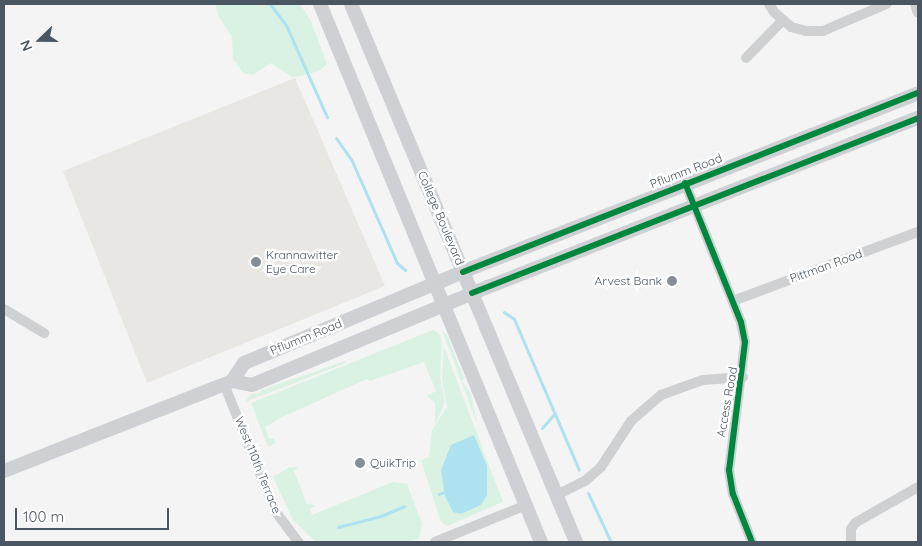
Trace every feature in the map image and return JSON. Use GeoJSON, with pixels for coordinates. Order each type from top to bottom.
{"type":"FeatureCollection","features":[{"type":"Feature","properties":{"kind":"main road"},"geometry":{"type":"LineString","coordinates":[[320,4],[541,542]]}},
{"type":"Feature","properties":{"kind":"main road","name":"College Boulevard"},"geometry":{"type":"LineString","coordinates":[[351,4],[576,542]]}},
{"type":"Feature","properties":{"kind":"main road","name":"Pflumm Road"},"geometry":{"type":"LineString","coordinates":[[228,383],[244,363],[685,183],[918,93]]}},
{"type":"Feature","properties":{"kind":"main road","name":"Pflumm Road"},"geometry":{"type":"LineString","coordinates":[[4,471],[228,383],[252,385],[443,305],[918,118]]}},
{"type":"Feature","properties":{"kind":"street"},"geometry":{"type":"LineString","coordinates":[[769,4],[783,20],[806,32],[822,31],[886,4]]}},
{"type":"Feature","properties":{"kind":"street"},"geometry":{"type":"LineString","coordinates":[[915,4],[918,13]]}},
{"type":"Feature","properties":{"kind":"street"},"geometry":{"type":"LineString","coordinates":[[746,58],[783,20]]}},
{"type":"Feature","properties":{"kind":"street","name":"Access Road"},"geometry":{"type":"LineString","coordinates":[[685,183],[733,300],[745,342],[743,378],[730,447],[729,470],[733,494],[752,542]]}},
{"type":"Feature","properties":{"kind":"street","name":"Pittman Road"},"geometry":{"type":"LineString","coordinates":[[733,300],[918,232]]}},
{"type":"Feature","properties":{"kind":"street"},"geometry":{"type":"LineString","coordinates":[[4,310],[44,333]]}},
{"type":"Feature","properties":{"kind":"street","name":"Access Road"},"geometry":{"type":"LineString","coordinates":[[557,495],[585,482],[601,467],[631,421],[661,395],[703,380],[743,378]]}},
{"type":"Feature","properties":{"kind":"street","name":"West 110th Terrace"},"geometry":{"type":"LineString","coordinates":[[228,383],[275,511],[298,542]]}},
{"type":"Feature","properties":{"kind":"street"},"geometry":{"type":"LineString","coordinates":[[851,542],[851,529],[854,523],[918,487]]}},
{"type":"Feature","properties":{"kind":"street"},"geometry":{"type":"LineString","coordinates":[[436,542],[526,505]]}},
{"type":"Feature","properties":{"kind":"shaded area"},"geometry":{"type":"Polygon","coordinates":[[[295,78],[385,286],[147,383],[63,171],[295,78]]]}},
{"type":"Feature","properties":{"kind":"green space"},"geometry":{"type":"Polygon","coordinates":[[[215,4],[300,4],[311,21],[327,64],[319,71],[292,77],[271,63],[253,75],[243,73],[233,59],[232,37],[219,17],[215,4]]]}},
{"type":"Feature","properties":{"kind":"green space"},"geometry":{"type":"Polygon","coordinates":[[[433,330],[439,333],[442,341],[440,378],[445,402],[435,425],[435,403],[427,396],[436,391],[424,362],[370,381],[367,379],[280,418],[265,427],[269,439],[274,438],[276,443],[268,447],[251,403],[433,330]]]}},
{"type":"Feature","properties":{"kind":"green space"},"geometry":{"type":"Polygon","coordinates":[[[442,330],[448,337],[464,378],[462,381],[471,394],[478,425],[442,330]]]}},
{"type":"Feature","properties":{"kind":"green space"},"geometry":{"type":"Polygon","coordinates":[[[444,347],[503,502],[447,526],[441,522],[421,460],[429,457],[432,430],[447,407],[442,380],[444,347]]]}},
{"type":"Feature","properties":{"kind":"green space"},"geometry":{"type":"Polygon","coordinates":[[[345,361],[346,363],[245,402],[251,394],[260,393],[261,390],[345,361]]]}},
{"type":"Feature","properties":{"kind":"green space"},"geometry":{"type":"Polygon","coordinates":[[[298,467],[294,471],[307,504],[316,505],[310,509],[312,515],[393,482],[407,484],[422,524],[419,538],[409,542],[316,542],[293,520],[273,477],[288,468],[298,467]]]}},
{"type":"Feature","properties":{"kind":"water"},"geometry":{"type":"Polygon","coordinates":[[[474,435],[487,466],[487,495],[481,505],[461,514],[453,512],[445,496],[441,470],[451,445],[474,435]]]}},
{"type":"Feature","properties":{"kind":"waterway"},"geometry":{"type":"LineString","coordinates":[[270,4],[286,25],[327,117]]}},
{"type":"Feature","properties":{"kind":"waterway"},"geometry":{"type":"LineString","coordinates":[[336,138],[352,161],[397,263],[405,270]]}},
{"type":"Feature","properties":{"kind":"waterway"},"geometry":{"type":"LineString","coordinates":[[504,312],[514,319],[579,470]]}},
{"type":"Feature","properties":{"kind":"waterway"},"geometry":{"type":"LineString","coordinates":[[542,428],[554,414]]}},
{"type":"Feature","properties":{"kind":"waterway"},"geometry":{"type":"LineString","coordinates":[[439,494],[444,492]]}},
{"type":"Feature","properties":{"kind":"waterway"},"geometry":{"type":"LineString","coordinates":[[588,493],[611,542]]}},
{"type":"Feature","properties":{"kind":"waterway"},"geometry":{"type":"LineString","coordinates":[[338,527],[381,516],[404,506]]}},
{"type":"Feature","properties":{"kind":"cycle path"},"geometry":{"type":"LineString","coordinates":[[463,272],[918,93]]}},
{"type":"Feature","properties":{"kind":"cycle path"},"geometry":{"type":"LineString","coordinates":[[472,293],[918,118]]}},
{"type":"Feature","properties":{"kind":"cycle path"},"geometry":{"type":"LineString","coordinates":[[685,183],[741,322],[745,342],[729,470],[733,494],[752,542]]}},
{"type":"Feature","properties":{"kind":"place","name":"Krannawitter Eye Care"},"geometry":{"type":"Point","coordinates":[256,262]}},
{"type":"Feature","properties":{"kind":"place","name":"Arvest Bank"},"geometry":{"type":"Point","coordinates":[672,281]}},
{"type":"Feature","properties":{"kind":"place","name":"QuikTrip"},"geometry":{"type":"Point","coordinates":[360,463]}}]}
